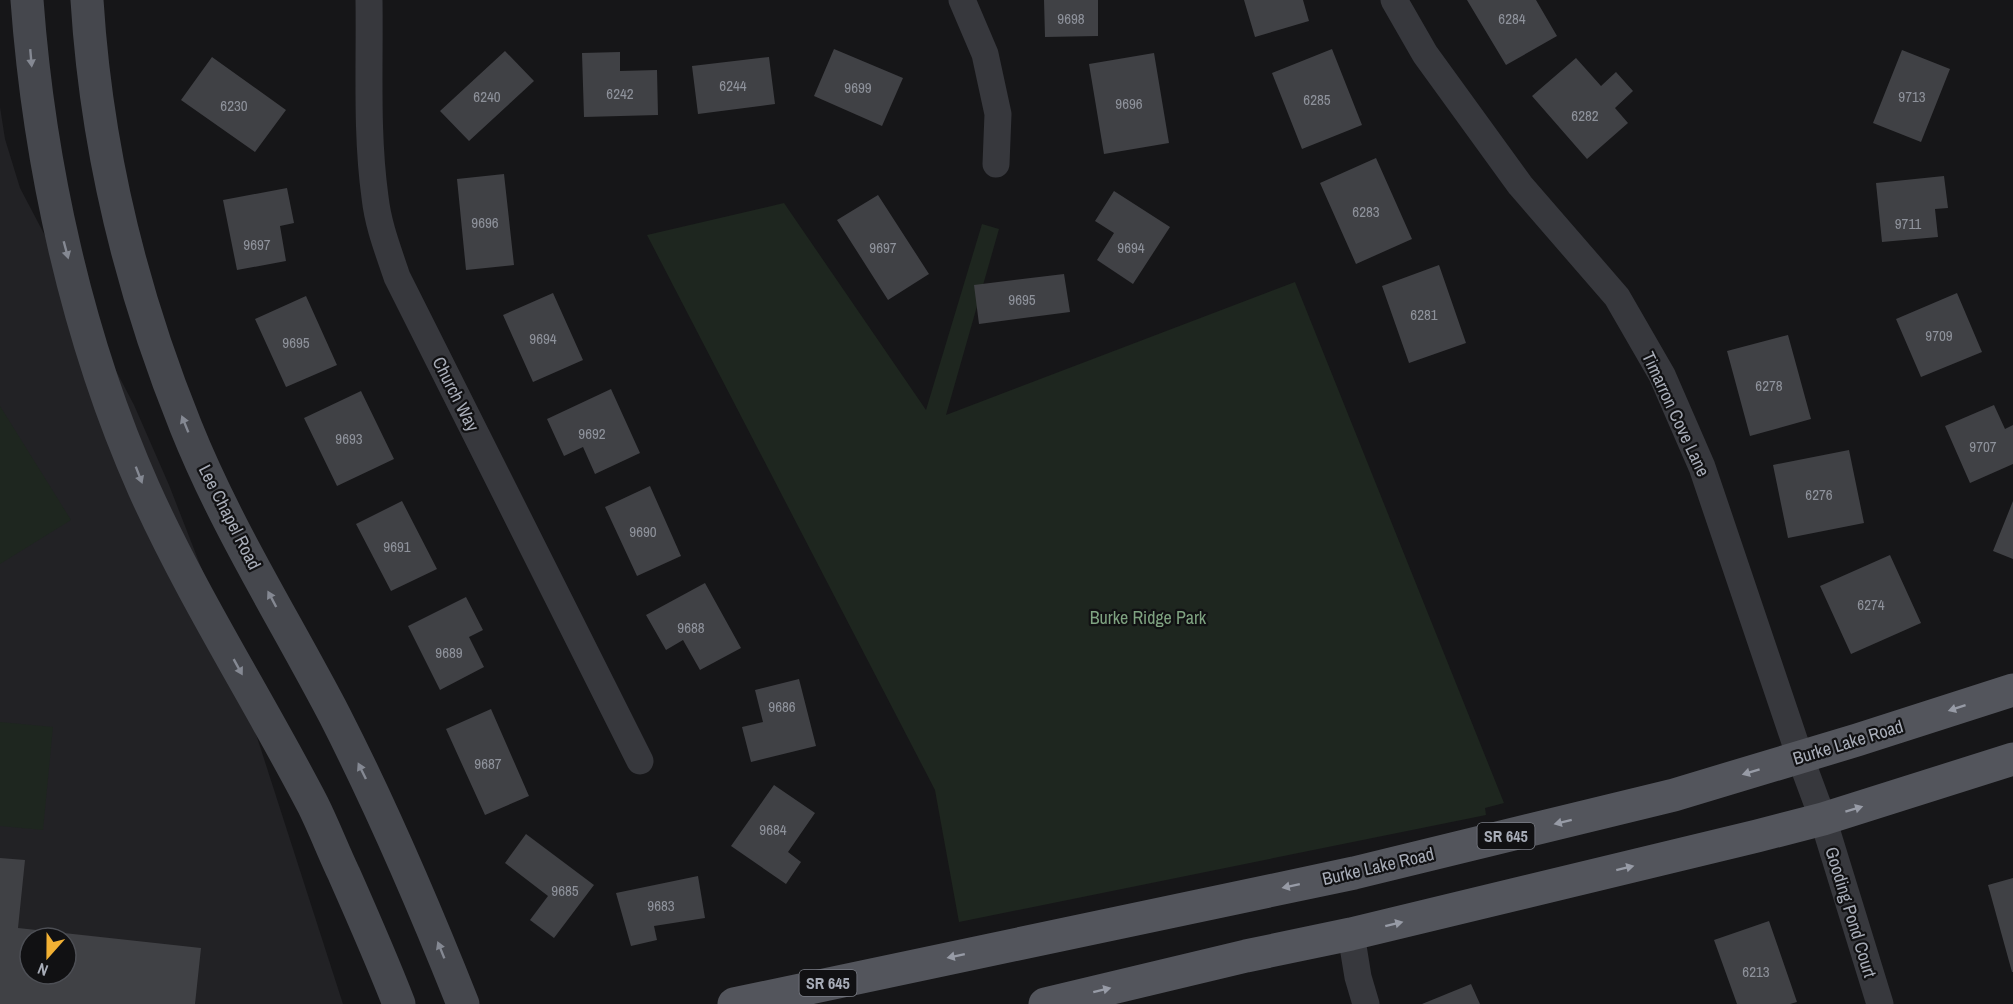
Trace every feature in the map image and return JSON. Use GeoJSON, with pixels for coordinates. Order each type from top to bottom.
{"type":"FeatureCollection","features":[{"type":"Feature","properties":{"kind":"main road"},"geometry":{"type":"LineString","coordinates":[[27,0],[31,64],[46,160],[80,303],[111,404],[144,488],[189,580],[314,808],[382,960],[399,1004]]}},
{"type":"Feature","properties":{"kind":"main road","name":"Lee Chapel Road"},"geometry":{"type":"LineString","coordinates":[[87,0],[102,131],[135,280],[186,428],[217,496],[336,718],[390,829],[463,1004]]}},
{"type":"Feature","properties":{"kind":"main road","name":"Burke Lake Road"},"geometry":{"type":"LineString","coordinates":[[734,1004],[1354,873],[1674,795],[2013,690]]}},
{"type":"Feature","properties":{"kind":"main road"},"geometry":{"type":"LineString","coordinates":[[1045,1004],[1246,956],[1351,934],[1823,819],[2013,759]]}},
{"type":"Feature","properties":{"kind":"street","name":"Church Way"},"geometry":{"type":"LineString","coordinates":[[369,0],[373,178],[381,230],[397,276],[640,761]]}},
{"type":"Feature","properties":{"kind":"street"},"geometry":{"type":"LineString","coordinates":[[962,0],[986,54],[998,114],[996,164]]}},
{"type":"Feature","properties":{"kind":"street","name":"Timarron Cove Lane"},"geometry":{"type":"LineString","coordinates":[[1394,0],[1425,54],[1521,185],[1617,297],[1662,375],[1702,467],[1823,819]]}},
{"type":"Feature","properties":{"kind":"street","name":"Gooding Pond Court"},"geometry":{"type":"LineString","coordinates":[[1823,819],[1880,1004]]}},
{"type":"Feature","properties":{"kind":"street"},"geometry":{"type":"LineString","coordinates":[[1351,934],[1366,1004]]}},
{"type":"Feature","properties":{"kind":"shaded area"},"geometry":{"type":"Polygon","coordinates":[[[0,107],[5,139],[20,188],[134,405],[169,485],[208,585],[343,1004],[0,1004],[0,107]]]}},
{"type":"Feature","properties":{"kind":"green space","name":"Burke Ridge Park"},"geometry":{"type":"Polygon","coordinates":[[[784,203],[926,410],[982,224],[999,229],[946,415],[1295,282],[1504,803],[1485,808],[1486,815],[959,922],[935,790],[647,235],[784,203]]]}},
{"type":"Feature","properties":{"kind":"green space"},"geometry":{"type":"Polygon","coordinates":[[[0,406],[71,520],[0,564],[0,406]]]}},
{"type":"Feature","properties":{"kind":"green space"},"geometry":{"type":"Polygon","coordinates":[[[0,722],[53,727],[43,830],[0,826],[0,722]]]}},
{"type":"Feature","properties":{"kind":"building"},"geometry":{"type":"Polygon","coordinates":[[[1044,0],[1098,0],[1098,36],[1045,37],[1044,0]]]}},
{"type":"Feature","properties":{"kind":"building"},"geometry":{"type":"Polygon","coordinates":[[[1244,0],[1303,0],[1309,21],[1255,37],[1244,0]]]}},
{"type":"Feature","properties":{"kind":"building"},"geometry":{"type":"Polygon","coordinates":[[[1467,0],[1536,0],[1557,36],[1506,65],[1467,0]]]}},
{"type":"Feature","properties":{"kind":"building"},"geometry":{"type":"Polygon","coordinates":[[[834,49],[903,78],[882,126],[814,96],[834,49]]]}},
{"type":"Feature","properties":{"kind":"building"},"geometry":{"type":"Polygon","coordinates":[[[1332,49],[1362,125],[1302,149],[1272,73],[1332,49]]]}},
{"type":"Feature","properties":{"kind":"building"},"geometry":{"type":"Polygon","coordinates":[[[1902,50],[1950,69],[1921,142],[1873,123],[1902,50]]]}},
{"type":"Feature","properties":{"kind":"building"},"geometry":{"type":"Polygon","coordinates":[[[505,51],[534,81],[469,141],[440,111],[505,51]]]}},
{"type":"Feature","properties":{"kind":"building"},"geometry":{"type":"Polygon","coordinates":[[[620,52],[620,71],[657,70],[658,115],[584,117],[582,53],[620,52]]]}},
{"type":"Feature","properties":{"kind":"building"},"geometry":{"type":"Polygon","coordinates":[[[1154,53],[1169,143],[1104,154],[1089,64],[1154,53]]]}},
{"type":"Feature","properties":{"kind":"building"},"geometry":{"type":"Polygon","coordinates":[[[212,57],[286,110],[255,152],[181,100],[212,57]]]}},
{"type":"Feature","properties":{"kind":"building"},"geometry":{"type":"Polygon","coordinates":[[[769,57],[775,104],[698,114],[692,66],[769,57]]]}},
{"type":"Feature","properties":{"kind":"building"},"geometry":{"type":"Polygon","coordinates":[[[1576,58],[1601,86],[1616,72],[1633,91],[1615,108],[1628,123],[1587,159],[1532,96],[1576,58]]]}},
{"type":"Feature","properties":{"kind":"building"},"geometry":{"type":"Polygon","coordinates":[[[1376,158],[1412,239],[1356,264],[1320,183],[1376,158]]]}},
{"type":"Feature","properties":{"kind":"building"},"geometry":{"type":"Polygon","coordinates":[[[504,174],[514,265],[466,270],[457,179],[504,174]]]}},
{"type":"Feature","properties":{"kind":"building"},"geometry":{"type":"Polygon","coordinates":[[[1944,176],[1948,208],[1935,209],[1938,237],[1882,242],[1876,183],[1944,176]]]}},
{"type":"Feature","properties":{"kind":"building"},"geometry":{"type":"Polygon","coordinates":[[[287,188],[294,223],[280,226],[286,261],[237,270],[223,200],[287,188]]]}},
{"type":"Feature","properties":{"kind":"building"},"geometry":{"type":"Polygon","coordinates":[[[1114,191],[1170,227],[1133,284],[1097,260],[1114,233],[1095,221],[1114,191]]]}},
{"type":"Feature","properties":{"kind":"building"},"geometry":{"type":"Polygon","coordinates":[[[878,195],[929,274],[888,300],[837,220],[878,195]]]}},
{"type":"Feature","properties":{"kind":"building"},"geometry":{"type":"Polygon","coordinates":[[[1439,265],[1466,343],[1409,363],[1382,286],[1439,265]]]}},
{"type":"Feature","properties":{"kind":"building"},"geometry":{"type":"Polygon","coordinates":[[[1064,274],[1070,312],[979,324],[974,285],[1064,274]]]}},
{"type":"Feature","properties":{"kind":"building"},"geometry":{"type":"Polygon","coordinates":[[[553,293],[583,360],[533,382],[503,315],[553,293]]]}},
{"type":"Feature","properties":{"kind":"building"},"geometry":{"type":"Polygon","coordinates":[[[1957,293],[1982,352],[1921,377],[1896,319],[1957,293]]]}},
{"type":"Feature","properties":{"kind":"building"},"geometry":{"type":"Polygon","coordinates":[[[306,296],[337,365],[286,387],[255,319],[306,296]]]}},
{"type":"Feature","properties":{"kind":"building"},"geometry":{"type":"Polygon","coordinates":[[[1788,335],[1811,419],[1750,436],[1727,351],[1788,335]]]}},
{"type":"Feature","properties":{"kind":"building"},"geometry":{"type":"Polygon","coordinates":[[[611,389],[640,453],[595,474],[583,447],[564,456],[547,419],[611,389]]]}},
{"type":"Feature","properties":{"kind":"building"},"geometry":{"type":"Polygon","coordinates":[[[361,391],[394,459],[337,486],[304,418],[361,391]]]}},
{"type":"Feature","properties":{"kind":"building"},"geometry":{"type":"Polygon","coordinates":[[[1994,405],[2005,429],[2013,425],[2013,464],[1970,483],[1945,426],[1994,405]]]}},
{"type":"Feature","properties":{"kind":"building"},"geometry":{"type":"Polygon","coordinates":[[[1849,450],[1864,523],[1788,538],[1773,465],[1849,450]]]}},
{"type":"Feature","properties":{"kind":"building"},"geometry":{"type":"Polygon","coordinates":[[[650,486],[681,556],[637,576],[605,507],[650,486]]]}},
{"type":"Feature","properties":{"kind":"building"},"geometry":{"type":"Polygon","coordinates":[[[402,501],[437,569],[391,591],[356,524],[402,501]]]}},
{"type":"Feature","properties":{"kind":"building"},"geometry":{"type":"Polygon","coordinates":[[[2013,501],[2013,559],[1993,551],[2013,501]]]}},
{"type":"Feature","properties":{"kind":"building"},"geometry":{"type":"Polygon","coordinates":[[[1890,555],[1921,623],[1851,654],[1820,586],[1890,555]]]}},
{"type":"Feature","properties":{"kind":"building"},"geometry":{"type":"Polygon","coordinates":[[[705,583],[741,648],[700,670],[683,640],[666,650],[646,615],[705,583]]]}},
{"type":"Feature","properties":{"kind":"building"},"geometry":{"type":"Polygon","coordinates":[[[466,597],[483,630],[469,637],[484,667],[440,690],[408,626],[466,597]]]}},
{"type":"Feature","properties":{"kind":"building"},"geometry":{"type":"Polygon","coordinates":[[[799,679],[816,746],[751,762],[742,727],[763,722],[755,690],[799,679]]]}},
{"type":"Feature","properties":{"kind":"building"},"geometry":{"type":"Polygon","coordinates":[[[491,709],[529,796],[485,815],[446,729],[491,709]]]}},
{"type":"Feature","properties":{"kind":"building"},"geometry":{"type":"Polygon","coordinates":[[[774,785],[815,813],[788,852],[801,862],[786,884],[731,846],[774,785]]]}},
{"type":"Feature","properties":{"kind":"building"},"geometry":{"type":"Polygon","coordinates":[[[526,834],[594,885],[554,938],[530,920],[548,896],[505,863],[526,834]]]}},
{"type":"Feature","properties":{"kind":"building"},"geometry":{"type":"Polygon","coordinates":[[[0,858],[25,860],[18,926],[18,986],[78,986],[78,935],[201,948],[195,1004],[0,1004],[0,858]]]}},
{"type":"Feature","properties":{"kind":"building"},"geometry":{"type":"Polygon","coordinates":[[[698,876],[705,918],[654,926],[657,940],[631,946],[616,893],[698,876]]]}},
{"type":"Feature","properties":{"kind":"building"},"geometry":{"type":"Polygon","coordinates":[[[2013,878],[2013,972],[2012,972],[1988,885],[2013,878]]]}},
{"type":"Feature","properties":{"kind":"building"},"geometry":{"type":"Polygon","coordinates":[[[1769,921],[1797,1002],[1737,1004],[1714,940],[1769,921]]]}},
{"type":"Feature","properties":{"kind":"building"},"geometry":{"type":"Polygon","coordinates":[[[1471,984],[1480,1004],[1422,1004],[1471,984]]]}}]}
